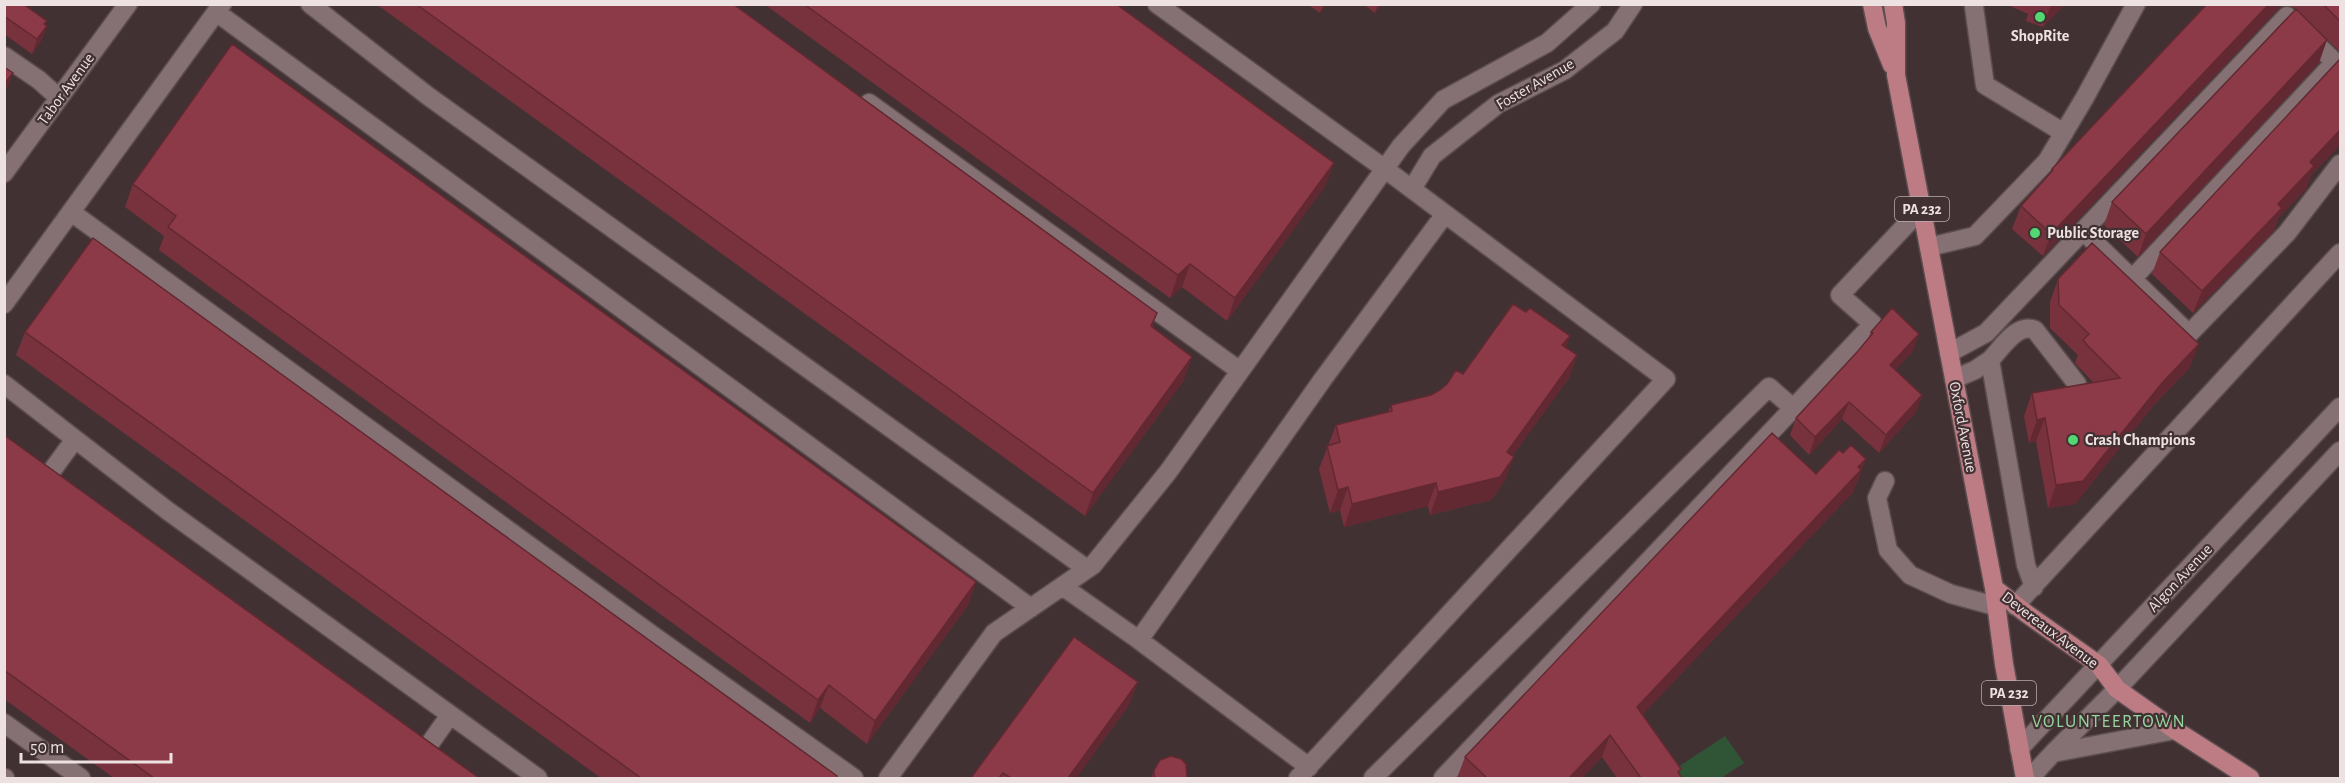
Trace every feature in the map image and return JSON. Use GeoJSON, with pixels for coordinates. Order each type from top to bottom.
{"type":"FeatureCollection","features":[{"type":"Feature","properties":{"kind":"main road","name":"Oxford Avenue"},"geometry":{"type":"LineString","coordinates":[[1872,4],[1877,28],[1896,75],[1994,588],[1995,606],[2025,778]]}},
{"type":"Feature","properties":{"kind":"main road","name":"Oxford Avenue"},"geometry":{"type":"LineString","coordinates":[[1893,4],[1896,23],[1896,75]]}},
{"type":"Feature","properties":{"kind":"main road","name":"Devereaux Avenue"},"geometry":{"type":"LineString","coordinates":[[1994,588],[2099,665],[2117,689],[2175,730],[2250,778]]}},
{"type":"Feature","properties":{"kind":"street","name":"Tabor Avenue"},"geometry":{"type":"LineString","coordinates":[[4,173],[128,4]]}},
{"type":"Feature","properties":{"kind":"street"},"geometry":{"type":"LineString","coordinates":[[310,4],[428,96],[1087,569]]}},
{"type":"Feature","properties":{"kind":"street"},"geometry":{"type":"LineString","coordinates":[[1062,586],[1139,640],[1304,773],[1666,379],[1385,169],[1157,4]]}},
{"type":"Feature","properties":{"kind":"street","name":"Foster Avenue"},"geometry":{"type":"LineString","coordinates":[[894,777],[994,633],[1093,565],[1168,472],[1401,146],[1443,100],[1547,43],[1592,4]]}},
{"type":"Feature","properties":{"kind":"street","name":"Foster Avenue"},"geometry":{"type":"LineString","coordinates":[[1412,189],[1432,156],[1498,104],[1565,70],[1615,31],[1634,4]]}},
{"type":"Feature","properties":{"kind":"street"},"geometry":{"type":"LineString","coordinates":[[1929,247],[1976,236],[2047,161],[2136,4]]}},
{"type":"Feature","properties":{"kind":"street"},"geometry":{"type":"LineString","coordinates":[[1974,7],[1985,85],[2064,133]]}},
{"type":"Feature","properties":{"kind":"street"},"geometry":{"type":"LineString","coordinates":[[4,304],[219,8],[1031,608]]}},
{"type":"Feature","properties":{"kind":"street"},"geometry":{"type":"LineString","coordinates":[[1949,353],[1986,333],[2287,16],[2338,64],[2132,279]]}},
{"type":"Feature","properties":{"kind":"street"},"geometry":{"type":"LineString","coordinates":[[4,56],[39,80],[59,98]]}},
{"type":"Feature","properties":{"kind":"street"},"geometry":{"type":"LineString","coordinates":[[856,94],[1240,371]]}},
{"type":"Feature","properties":{"kind":"street"},"geometry":{"type":"LineString","coordinates":[[2083,231],[2189,334],[2287,233],[2340,164]]}},
{"type":"Feature","properties":{"kind":"street"},"geometry":{"type":"LineString","coordinates":[[1443,778],[1873,324],[1840,295],[1922,208]]}},
{"type":"Feature","properties":{"kind":"street"},"geometry":{"type":"LineString","coordinates":[[71,212],[655,637],[854,778]]}},
{"type":"Feature","properties":{"kind":"street"},"geometry":{"type":"LineString","coordinates":[[1139,640],[1323,379],[1445,214]]}},
{"type":"Feature","properties":{"kind":"street"},"geometry":{"type":"LineString","coordinates":[[2016,606],[2340,253]]}},
{"type":"Feature","properties":{"kind":"street"},"geometry":{"type":"LineString","coordinates":[[1954,379],[1976,370],[1990,360],[2018,331],[2030,327],[2035,330],[2077,384]]}},
{"type":"Feature","properties":{"kind":"street"},"geometry":{"type":"LineString","coordinates":[[1990,360],[2026,565],[2034,587]]}},
{"type":"Feature","properties":{"kind":"street"},"geometry":{"type":"LineString","coordinates":[[4,384],[168,511],[538,778]]}},
{"type":"Feature","properties":{"kind":"street"},"geometry":{"type":"LineString","coordinates":[[1373,778],[1769,387],[1793,408]]}},
{"type":"Feature","properties":{"kind":"street","name":"Algon Avenue"},"geometry":{"type":"LineString","coordinates":[[2019,749],[2340,407]]}},
{"type":"Feature","properties":{"kind":"street"},"geometry":{"type":"LineString","coordinates":[[30,464],[53,480],[75,439]]}},
{"type":"Feature","properties":{"kind":"street","name":"Algon Avenue"},"geometry":{"type":"LineString","coordinates":[[2030,778],[2117,689],[2340,451]]}},
{"type":"Feature","properties":{"kind":"street"},"geometry":{"type":"LineString","coordinates":[[2278,474],[2301,493]]}},
{"type":"Feature","properties":{"kind":"street"},"geometry":{"type":"LineString","coordinates":[[1885,481],[1876,498],[1888,550],[1910,575],[1951,594],[1995,606]]}},
{"type":"Feature","properties":{"kind":"street"},"geometry":{"type":"LineString","coordinates":[[442,761],[421,746],[450,715]]}},
{"type":"Feature","properties":{"kind":"street"},"geometry":{"type":"LineString","coordinates":[[4,723],[81,778]]}},
{"type":"Feature","properties":{"kind":"street"},"geometry":{"type":"LineString","coordinates":[[2053,753],[2175,730]]}},
{"type":"Feature","properties":{"kind":"green space"},"geometry":{"type":"Polygon","coordinates":[[[1725,736],[1744,763],[1721,778],[1677,778],[1672,771],[1725,736]]]}},
{"type":"Feature","properties":{"kind":"building"},"geometry":{"type":"Polygon","coordinates":[[[4,4],[23,4],[47,21],[44,24],[47,26],[37,39],[4,16],[4,4]]]}},
{"type":"Feature","properties":{"kind":"building"},"geometry":{"type":"Polygon","coordinates":[[[416,4],[733,4],[1157,313],[1151,326],[1192,357],[1093,493],[416,4]]]}},
{"type":"Feature","properties":{"kind":"building"},"geometry":{"type":"Polygon","coordinates":[[[804,4],[1116,4],[1334,163],[1235,298],[1190,264],[1178,275],[804,4]]]}},
{"type":"Feature","properties":{"kind":"building"},"geometry":{"type":"Polygon","coordinates":[[[2207,4],[2269,4],[2051,234],[2021,206],[2052,169],[2207,4]]]}},
{"type":"Feature","properties":{"kind":"building"},"geometry":{"type":"Polygon","coordinates":[[[2323,4],[2340,4],[2340,21],[2323,4]]]}},
{"type":"Feature","properties":{"kind":"building"},"geometry":{"type":"Polygon","coordinates":[[[2296,9],[2327,40],[2146,234],[2112,202],[2296,9]]]}},
{"type":"Feature","properties":{"kind":"building"},"geometry":{"type":"Polygon","coordinates":[[[232,44],[976,582],[875,721],[829,685],[818,700],[168,227],[176,216],[133,184],[232,44]]]}},
{"type":"Feature","properties":{"kind":"building"},"geometry":{"type":"Polygon","coordinates":[[[2340,59],[2340,130],[2310,162],[2314,166],[2278,204],[2282,208],[2202,291],[2160,252],[2340,59]]]}},
{"type":"Feature","properties":{"kind":"building"},"geometry":{"type":"Polygon","coordinates":[[[4,67],[13,73],[4,84],[4,67]]]}},
{"type":"Feature","properties":{"kind":"building"},"geometry":{"type":"Polygon","coordinates":[[[93,238],[837,776],[836,778],[641,778],[25,332],[93,238]]]}},
{"type":"Feature","properties":{"kind":"building"},"geometry":{"type":"Polygon","coordinates":[[[2092,243],[2199,344],[2162,383],[2083,481],[2056,485],[2045,418],[2037,420],[2032,393],[2120,378],[2083,340],[2089,334],[2059,305],[2058,279],[2092,243]]]}},
{"type":"Feature","properties":{"kind":"building"},"geometry":{"type":"Polygon","coordinates":[[[1513,304],[1526,312],[1530,308],[1570,336],[1562,345],[1577,355],[1507,452],[1514,457],[1500,477],[1438,492],[1436,483],[1352,504],[1348,487],[1338,490],[1327,446],[1340,442],[1336,425],[1392,411],[1391,405],[1431,395],[1440,390],[1456,370],[1463,374],[1513,304]]]}},
{"type":"Feature","properties":{"kind":"building"},"geometry":{"type":"Polygon","coordinates":[[[1892,308],[1919,334],[1890,365],[1922,395],[1886,435],[1849,402],[1815,437],[1796,418],[1858,351],[1892,308]]]}},
{"type":"Feature","properties":{"kind":"building"},"geometry":{"type":"Polygon","coordinates":[[[1772,433],[1816,474],[1839,450],[1843,453],[1851,445],[1866,459],[1858,467],[1861,470],[1637,707],[1681,769],[1678,772],[1682,778],[1641,778],[1610,735],[1569,778],[1487,778],[1465,757],[1772,433]]]}},
{"type":"Feature","properties":{"kind":"building"},"geometry":{"type":"Polygon","coordinates":[[[4,435],[479,778],[154,778],[4,670],[4,435]]]}},
{"type":"Feature","properties":{"kind":"building"},"geometry":{"type":"Polygon","coordinates":[[[1074,637],[1138,682],[1068,778],[1011,778],[1003,773],[999,778],[971,778],[1074,637]]]}},
{"type":"Feature","properties":{"kind":"building"},"geometry":{"type":"Polygon","coordinates":[[[1171,756],[1181,759],[1186,764],[1187,778],[1155,778],[1154,770],[1160,760],[1171,756]]]}},
{"type":"Feature","properties":{"kind":"place","name":"ShopRite"},"geometry":{"type":"Point","coordinates":[2040,17]}},
{"type":"Feature","properties":{"kind":"place","name":"Public Storage"},"geometry":{"type":"Point","coordinates":[2035,233]}},
{"type":"Feature","properties":{"kind":"place","name":"Crash Champions"},"geometry":{"type":"Point","coordinates":[2073,440]}},
{"type":"Feature","properties":{"kind":"district","name":"VOLUNTEERTOWN"},"geometry":{"type":"Point","coordinates":[2109,722]}}]}
